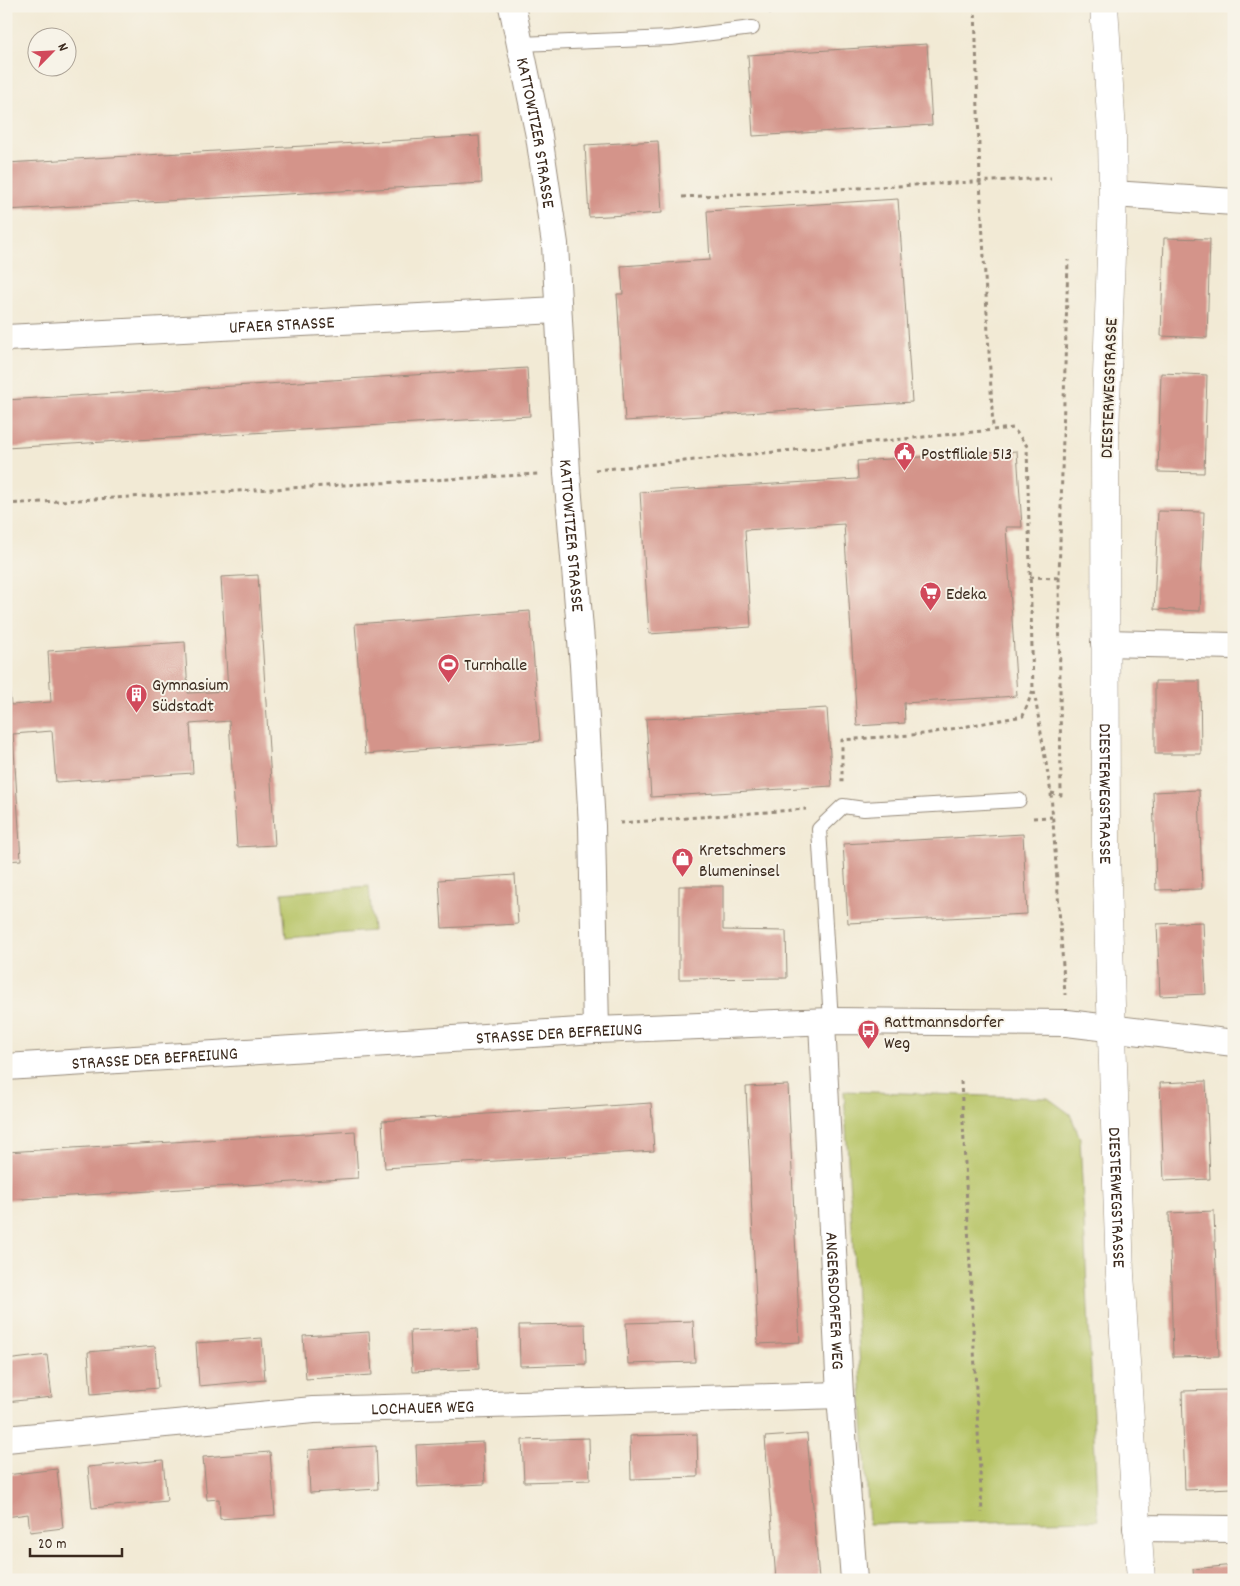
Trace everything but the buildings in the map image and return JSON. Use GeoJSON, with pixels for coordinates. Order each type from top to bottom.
{"type":"FeatureCollection","features":[{"type":"Feature","properties":{"kind":"street","name":"KATTOWITZER STRASSE"},"geometry":{"type":"LineString","coordinates":[[512,6],[539,136],[555,244],[567,473],[583,665],[592,826],[596,1030]]}},
{"type":"Feature","properties":{"kind":"street","name":"DIESTERWEGSTRASSE"},"geometry":{"type":"LineString","coordinates":[[1104,6],[1112,132],[1113,194],[1105,436],[1104,643],[1111,1030],[1120,1274],[1141,1580]]}},
{"type":"Feature","properties":{"kind":"street"},"geometry":{"type":"LineString","coordinates":[[1113,194],[1234,202]]}},
{"type":"Feature","properties":{"kind":"street","name":"UFAER STRASSE"},"geometry":{"type":"LineString","coordinates":[[6,338],[558,310]]}},
{"type":"Feature","properties":{"kind":"street"},"geometry":{"type":"LineString","coordinates":[[1104,643],[1234,646]]}},
{"type":"Feature","properties":{"kind":"street","name":"STRASSE DER BEFREIUNG"},"geometry":{"type":"LineString","coordinates":[[6,1068],[596,1030],[827,1022],[1067,1023],[1111,1030],[1234,1043]]}},
{"type":"Feature","properties":{"kind":"street","name":"ANGERSDORFER WEG"},"geometry":{"type":"LineString","coordinates":[[827,1022],[840,1395],[854,1580]]}},
{"type":"Feature","properties":{"kind":"street","name":"LOCHAUER WEG"},"geometry":{"type":"LineString","coordinates":[[6,1439],[313,1410],[840,1395]]}},
{"type":"Feature","properties":{"kind":"street"},"geometry":{"type":"LineString","coordinates":[[1136,1528],[1234,1528]]}},
{"type":"Feature","properties":{"kind":"lane","name":"KATTOWITZER STRASSE"},"geometry":{"type":"LineString","coordinates":[[520,44],[671,38],[752,28]]}},
{"type":"Feature","properties":{"kind":"lane"},"geometry":{"type":"LineString","coordinates":[[827,1022],[819,829],[843,806],[864,809],[1019,800]]}},
{"type":"Feature","properties":{"kind":"path"},"geometry":{"type":"LineString","coordinates":[[975,6],[980,181],[993,428]]}},
{"type":"Feature","properties":{"kind":"path"},"geometry":{"type":"LineString","coordinates":[[682,197],[1050,178]]}},
{"type":"Feature","properties":{"kind":"path"},"geometry":{"type":"LineString","coordinates":[[1050,794],[1061,795],[1059,578],[1068,260]]}},
{"type":"Feature","properties":{"kind":"path"},"geometry":{"type":"LineString","coordinates":[[6,504],[567,473],[993,428],[1013,428],[1027,446],[1034,690],[1050,794],[1067,1023]]}},
{"type":"Feature","properties":{"kind":"path"},"geometry":{"type":"LineString","coordinates":[[1030,577],[1059,578]]}},
{"type":"Feature","properties":{"kind":"path"},"geometry":{"type":"LineString","coordinates":[[592,826],[718,814],[843,806],[842,740],[924,734],[1023,716],[1034,690]]}},
{"type":"Feature","properties":{"kind":"path"},"geometry":{"type":"LineString","coordinates":[[961,1081],[982,1513]]}},
{"type":"Feature","properties":{"kind":"green space"},"geometry":{"type":"Polygon","coordinates":[[[369,886],[373,931],[286,938],[282,893],[369,886]]]}},
{"type":"Feature","properties":{"kind":"green space"},"geometry":{"type":"Polygon","coordinates":[[[844,1091],[1048,1098],[1070,1114],[1080,1138],[1098,1520],[869,1524],[844,1091]]]}},
{"type":"Feature","properties":{"kind":"place","name":"Postfiliale 513"},"geometry":{"type":"Point","coordinates":[905,472]}},
{"type":"Feature","properties":{"kind":"place","name":"Edeka"},"geometry":{"type":"Point","coordinates":[930,612]}},
{"type":"Feature","properties":{"kind":"place","name":"Turnhalle"},"geometry":{"type":"Point","coordinates":[448,683]}},
{"type":"Feature","properties":{"kind":"place","name":"Gymnasium Südstadt"},"geometry":{"type":"Point","coordinates":[136,713]}},
{"type":"Feature","properties":{"kind":"place","name":"Kretschmers Blumeninsel"},"geometry":{"type":"Point","coordinates":[683,878]}},
{"type":"Feature","properties":{"kind":"place","name":"Rattmannsdorfer Weg"},"geometry":{"type":"Point","coordinates":[868,1050]}}]}
